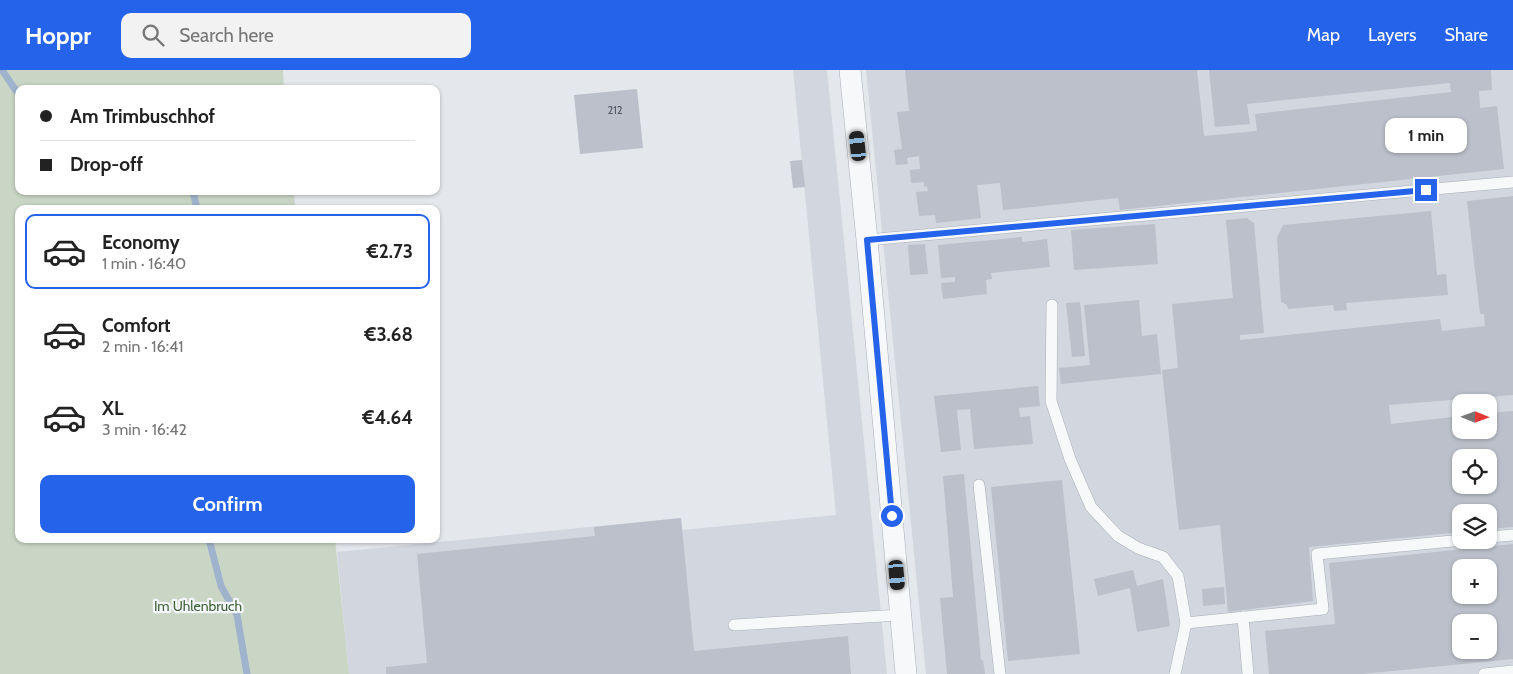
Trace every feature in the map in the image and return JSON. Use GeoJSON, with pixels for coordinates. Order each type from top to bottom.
{"type":"FeatureCollection","features":[{"type":"Feature","properties":{"kind":"street"},"geometry":{"type":"LineString","coordinates":[[850,70],[906,674]]}},
{"type":"Feature","properties":{"kind":"lane"},"geometry":{"type":"LineString","coordinates":[[867,240],[1513,182]]}},
{"type":"Feature","properties":{"kind":"lane"},"geometry":{"type":"LineString","coordinates":[[1052,305],[1051,401],[1070,459],[1091,507],[1118,536],[1138,548],[1162,557],[1178,576],[1186,623],[1175,674]]}},
{"type":"Feature","properties":{"kind":"lane"},"geometry":{"type":"LineString","coordinates":[[979,484],[1000,674]]}},
{"type":"Feature","properties":{"kind":"lane"},"geometry":{"type":"LineString","coordinates":[[1497,537],[1513,535]]}},
{"type":"Feature","properties":{"kind":"lane"},"geometry":{"type":"LineString","coordinates":[[1186,623],[1323,610],[1317,554],[1452,541]]}},
{"type":"Feature","properties":{"kind":"lane"},"geometry":{"type":"LineString","coordinates":[[734,625],[900,615]]}},
{"type":"Feature","properties":{"kind":"lane"},"geometry":{"type":"LineString","coordinates":[[1243,617],[1248,674]]}},
{"type":"Feature","properties":{"kind":"lane"},"geometry":{"type":"LineString","coordinates":[[1484,674],[1513,671]]}},
{"type":"Feature","properties":{"kind":"shaded area"},"geometry":{"type":"Polygon","coordinates":[[[793,70],[827,70],[887,674],[349,674],[337,552],[681,518],[682,530],[836,515],[793,70]]]}},
{"type":"Feature","properties":{"kind":"shaded area"},"geometry":{"type":"Polygon","coordinates":[[[866,70],[1513,70],[1513,674],[926,674],[866,70]]]}},
{"type":"Feature","properties":{"kind":"green space","name":"Im Uhlenbruch"},"geometry":{"type":"Polygon","coordinates":[[[0,70],[283,70],[284,85],[15,85],[15,195],[294,195],[295,205],[15,205],[15,543],[335,543],[349,674],[0,674],[0,70]]]}},
{"type":"Feature","properties":{"kind":"building"},"geometry":{"type":"Polygon","coordinates":[[[905,70],[1197,70],[1204,136],[1257,131],[1255,114],[1451,92],[1450,83],[1247,104],[1250,124],[1215,127],[1209,70],[1491,70],[1492,90],[1479,91],[1480,108],[1497,106],[1504,169],[1120,210],[1118,198],[1003,210],[1000,183],[977,185],[981,218],[936,223],[935,215],[919,216],[916,192],[928,191],[927,186],[924,187],[924,182],[911,183],[910,170],[920,169],[919,156],[907,158],[908,164],[896,165],[894,150],[902,149],[897,112],[909,111],[905,70]]]}},
{"type":"Feature","properties":{"kind":"building"},"geometry":{"type":"Polygon","coordinates":[[[637,89],[643,148],[580,154],[574,95],[637,89]]]}},
{"type":"Feature","properties":{"kind":"building"},"geometry":{"type":"Polygon","coordinates":[[[802,160],[805,187],[793,188],[790,161],[802,160]]]}},
{"type":"Feature","properties":{"kind":"building"},"geometry":{"type":"Polygon","coordinates":[[[1513,196],[1513,395],[1452,394],[1452,400],[1389,405],[1391,424],[1452,417],[1452,439],[1498,439],[1498,412],[1513,411],[1513,527],[1497,528],[1497,504],[1452,504],[1452,533],[1309,547],[1313,601],[1228,612],[1220,525],[1179,530],[1162,370],[1178,368],[1172,304],[1233,298],[1226,220],[1247,218],[1254,223],[1264,333],[1240,335],[1240,340],[1440,319],[1442,331],[1485,326],[1484,314],[1480,314],[1467,201],[1513,196]]]}},
{"type":"Feature","properties":{"kind":"building"},"geometry":{"type":"Polygon","coordinates":[[[1431,211],[1437,275],[1446,274],[1448,295],[1346,303],[1347,310],[1334,311],[1333,305],[1288,309],[1287,305],[1281,302],[1277,238],[1283,225],[1431,211]]]}},
{"type":"Feature","properties":{"kind":"building"},"geometry":{"type":"Polygon","coordinates":[[[1155,224],[1158,264],[1074,270],[1071,230],[1155,224]]]}},
{"type":"Feature","properties":{"kind":"building"},"geometry":{"type":"Polygon","coordinates":[[[1022,237],[1022,242],[1047,239],[1050,267],[991,273],[992,279],[986,280],[987,294],[943,299],[941,283],[955,282],[955,277],[941,278],[938,245],[1022,237]]]}},
{"type":"Feature","properties":{"kind":"building"},"geometry":{"type":"Polygon","coordinates":[[[925,244],[928,274],[910,275],[908,245],[925,244]]]}},
{"type":"Feature","properties":{"kind":"building"},"geometry":{"type":"Polygon","coordinates":[[[1139,300],[1142,336],[1157,334],[1161,374],[1061,384],[1059,368],[1090,365],[1084,305],[1139,300]]]}},
{"type":"Feature","properties":{"kind":"building"},"geometry":{"type":"Polygon","coordinates":[[[1080,302],[1085,356],[1072,357],[1066,303],[1080,302]]]}},
{"type":"Feature","properties":{"kind":"building"},"geometry":{"type":"Polygon","coordinates":[[[1038,386],[1040,406],[1019,408],[1020,417],[1030,416],[1033,444],[974,449],[970,409],[957,410],[961,450],[941,452],[934,396],[1038,386]]]}},
{"type":"Feature","properties":{"kind":"building"},"geometry":{"type":"Polygon","coordinates":[[[964,474],[981,660],[983,660],[985,674],[947,674],[940,598],[953,597],[943,476],[964,474]]]}},
{"type":"Feature","properties":{"kind":"building"},"geometry":{"type":"Polygon","coordinates":[[[1062,480],[1080,654],[1008,661],[991,487],[1062,480]]]}},
{"type":"Feature","properties":{"kind":"building"},"geometry":{"type":"Polygon","coordinates":[[[681,518],[694,651],[848,636],[851,674],[386,674],[386,667],[427,663],[417,554],[595,536],[594,527],[681,518]]]}},
{"type":"Feature","properties":{"kind":"building"},"geometry":{"type":"Polygon","coordinates":[[[1513,544],[1513,659],[1362,674],[1269,674],[1265,631],[1335,624],[1329,563],[1465,549],[1497,549],[1497,546],[1513,544]]]}},
{"type":"Feature","properties":{"kind":"building"},"geometry":{"type":"Polygon","coordinates":[[[1133,570],[1137,586],[1163,579],[1170,626],[1137,632],[1130,588],[1098,596],[1094,579],[1133,570]]]}},
{"type":"Feature","properties":{"kind":"building"},"geometry":{"type":"Polygon","coordinates":[[[1224,587],[1225,604],[1203,606],[1202,589],[1224,587]]]}},
{"type":"Feature","properties":{"kind":"waterway"},"geometry":{"type":"LineString","coordinates":[[2,70],[15,89]]}},
{"type":"Feature","properties":{"kind":"waterway"},"geometry":{"type":"LineString","coordinates":[[194,195],[196,205]]}},
{"type":"Feature","properties":{"kind":"waterway"},"geometry":{"type":"LineString","coordinates":[[210,543],[221,586],[237,615],[247,674]]}},
{"type":"Feature","properties":{"kind":"route"},"geometry":{"type":"LineString","coordinates":[[892,516],[867,240],[1426,190]]}}]}
